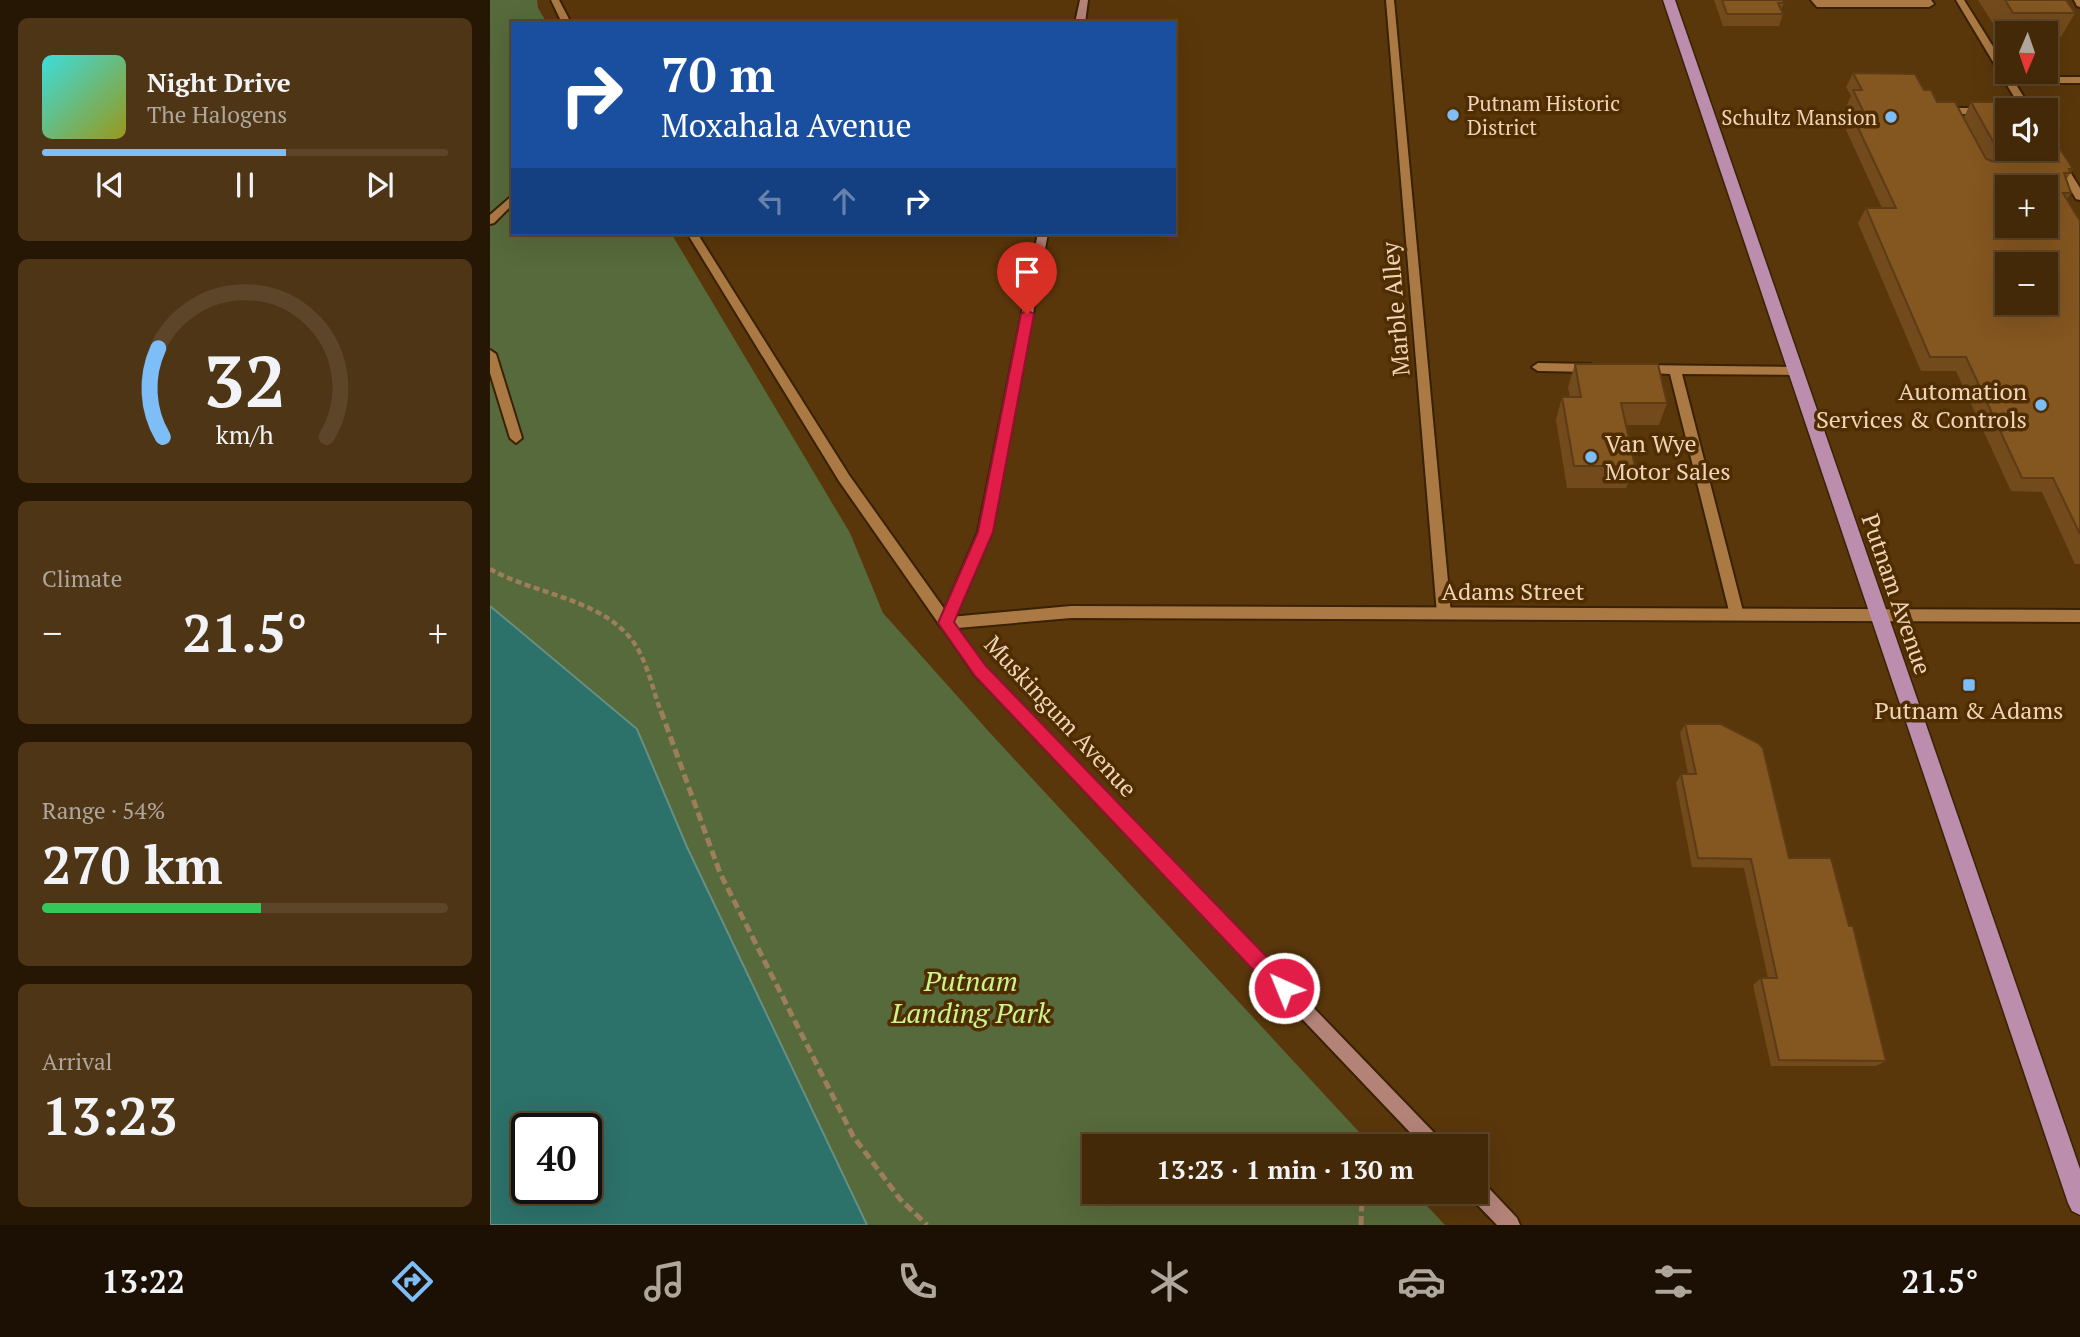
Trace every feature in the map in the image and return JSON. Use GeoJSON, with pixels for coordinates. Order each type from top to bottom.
{"type":"FeatureCollection","features":[{"type":"Feature","properties":{"kind":"main road","name":"Putnam Avenue"},"geometry":{"type":"LineString","coordinates":[[1669,0],[2080,1203]]}},
{"type":"Feature","properties":{"kind":"street"},"geometry":{"type":"LineString","coordinates":[[555,0],[567,21]]}},
{"type":"Feature","properties":{"kind":"street"},"geometry":{"type":"LineString","coordinates":[[1080,21],[1084,0]]}},
{"type":"Feature","properties":{"kind":"street","name":"Marble Alley"},"geometry":{"type":"LineString","coordinates":[[1390,0],[1444,614]]}},
{"type":"Feature","properties":{"kind":"street"},"geometry":{"type":"LineString","coordinates":[[1815,0],[1817,4],[1929,4],[1927,0]]}},
{"type":"Feature","properties":{"kind":"street"},"geometry":{"type":"LineString","coordinates":[[1960,0],[1995,57]]}},
{"type":"Feature","properties":{"kind":"street"},"geometry":{"type":"LineString","coordinates":[[2058,80],[2080,80]]}},
{"type":"Feature","properties":{"kind":"street"},"geometry":{"type":"LineString","coordinates":[[1965,135],[1952,111],[1995,111]]}},
{"type":"Feature","properties":{"kind":"street"},"geometry":{"type":"LineString","coordinates":[[2058,161],[2080,197]]}},
{"type":"Feature","properties":{"kind":"street"},"geometry":{"type":"LineString","coordinates":[[490,221],[511,200]]}},
{"type":"Feature","properties":{"kind":"street","name":"Muskingum Avenue"},"geometry":{"type":"LineString","coordinates":[[693,235],[844,478],[981,671],[1424,1134]]}},
{"type":"Feature","properties":{"kind":"street"},"geometry":{"type":"LineString","coordinates":[[946,623],[985,532],[1043,235]]}},
{"type":"Feature","properties":{"kind":"street"},"geometry":{"type":"LineString","coordinates":[[490,354],[516,439]]}},
{"type":"Feature","properties":{"kind":"street"},"geometry":{"type":"LineString","coordinates":[[1538,368],[1606,368]]}},
{"type":"Feature","properties":{"kind":"street"},"geometry":{"type":"LineString","coordinates":[[1620,369],[1796,371]]}},
{"type":"Feature","properties":{"kind":"street"},"geometry":{"type":"LineString","coordinates":[[1675,369],[1737,615]]}},
{"type":"Feature","properties":{"kind":"street","name":"Adams Street"},"geometry":{"type":"LineString","coordinates":[[946,623],[1071,612],[2080,616]]}},
{"type":"Feature","properties":{"kind":"street"},"geometry":{"type":"LineString","coordinates":[[1488,1202],[1510,1225]]}},
{"type":"Feature","properties":{"kind":"path"},"geometry":{"type":"LineString","coordinates":[[490,569],[511,581],[597,612],[620,624],[639,651],[715,860],[731,896],[853,1136],[900,1199],[927,1225]]}},
{"type":"Feature","properties":{"kind":"path"},"geometry":{"type":"LineString","coordinates":[[1361,1225],[1362,1204]]}},
{"type":"Feature","properties":{"kind":"green space","name":"Putnam Landing Park"},"geometry":{"type":"Polygon","coordinates":[[[490,0],[537,0],[538,8],[546,21],[511,21],[511,235],[672,235],[850,533],[883,613],[991,734],[1361,1134],[1082,1134],[1082,1204],[1425,1204],[1445,1225],[867,1225],[687,847],[637,729],[490,606],[490,0]]]}},
{"type":"Feature","properties":{"kind":"water"},"geometry":{"type":"Polygon","coordinates":[[[490,606],[637,729],[687,847],[867,1225],[490,1225],[490,606]]]}},
{"type":"Feature","properties":{"kind":"building"},"geometry":{"type":"Polygon","coordinates":[[[1722,0],[1782,0],[1784,3],[1778,3],[1783,14],[1727,14],[1722,0]]]}},
{"type":"Feature","properties":{"kind":"building"},"geometry":{"type":"Polygon","coordinates":[[[2005,0],[2066,0],[2075,13],[2013,13],[2005,0]]]}},
{"type":"Feature","properties":{"kind":"building","name":"Automation Services & Controls"},"geometry":{"type":"Polygon","coordinates":[[[1853,73],[1915,74],[1924,90],[1931,90],[1937,102],[1955,102],[1986,159],[2058,161],[2058,146],[2073,169],[2069,169],[2071,173],[2064,173],[2071,193],[2063,193],[2080,221],[2080,534],[2053,478],[2022,478],[1966,357],[1930,357],[1866,208],[1896,208],[1852,115],[1865,115],[1853,90],[1862,90],[1853,73]]]}},
{"type":"Feature","properties":{"kind":"building","name":"Automation Services & Controls"},"geometry":{"type":"Polygon","coordinates":[[[1971,102],[1995,102],[1995,145],[1971,102]]]}},
{"type":"Feature","properties":{"kind":"building"},"geometry":{"type":"Polygon","coordinates":[[[1575,364],[1658,364],[1667,403],[1621,403],[1635,466],[1574,466],[1562,397],[1581,397],[1575,364]]]}},
{"type":"Feature","properties":{"kind":"building"},"geometry":{"type":"Polygon","coordinates":[[[1685,724],[1721,724],[1758,743],[1763,748],[1789,858],[1831,858],[1849,926],[1853,926],[1886,1061],[1779,1060],[1761,978],[1777,978],[1751,859],[1698,858],[1681,774],[1696,774],[1685,724]]]}},
{"type":"Feature","properties":{"kind":"place","name":"Putnam Historic District"},"geometry":{"type":"Point","coordinates":[1453,115]}},
{"type":"Feature","properties":{"kind":"place","name":"Schultz Mansion"},"geometry":{"type":"Point","coordinates":[1891,117]}},
{"type":"Feature","properties":{"kind":"place","name":"Automation Services & Controls"},"geometry":{"type":"Point","coordinates":[2041,405]}},
{"type":"Feature","properties":{"kind":"place","name":"Van Wye Motor Sales"},"geometry":{"type":"Point","coordinates":[1591,457]}},
{"type":"Feature","properties":{"kind":"place","name":"Putnam & Adams"},"geometry":{"type":"Point","coordinates":[1969,685]}},
{"type":"Feature","properties":{"kind":"route"},"geometry":{"type":"LineString","coordinates":[[1027,314],[985,532],[946,623],[981,671],[1284,988]]}}]}
